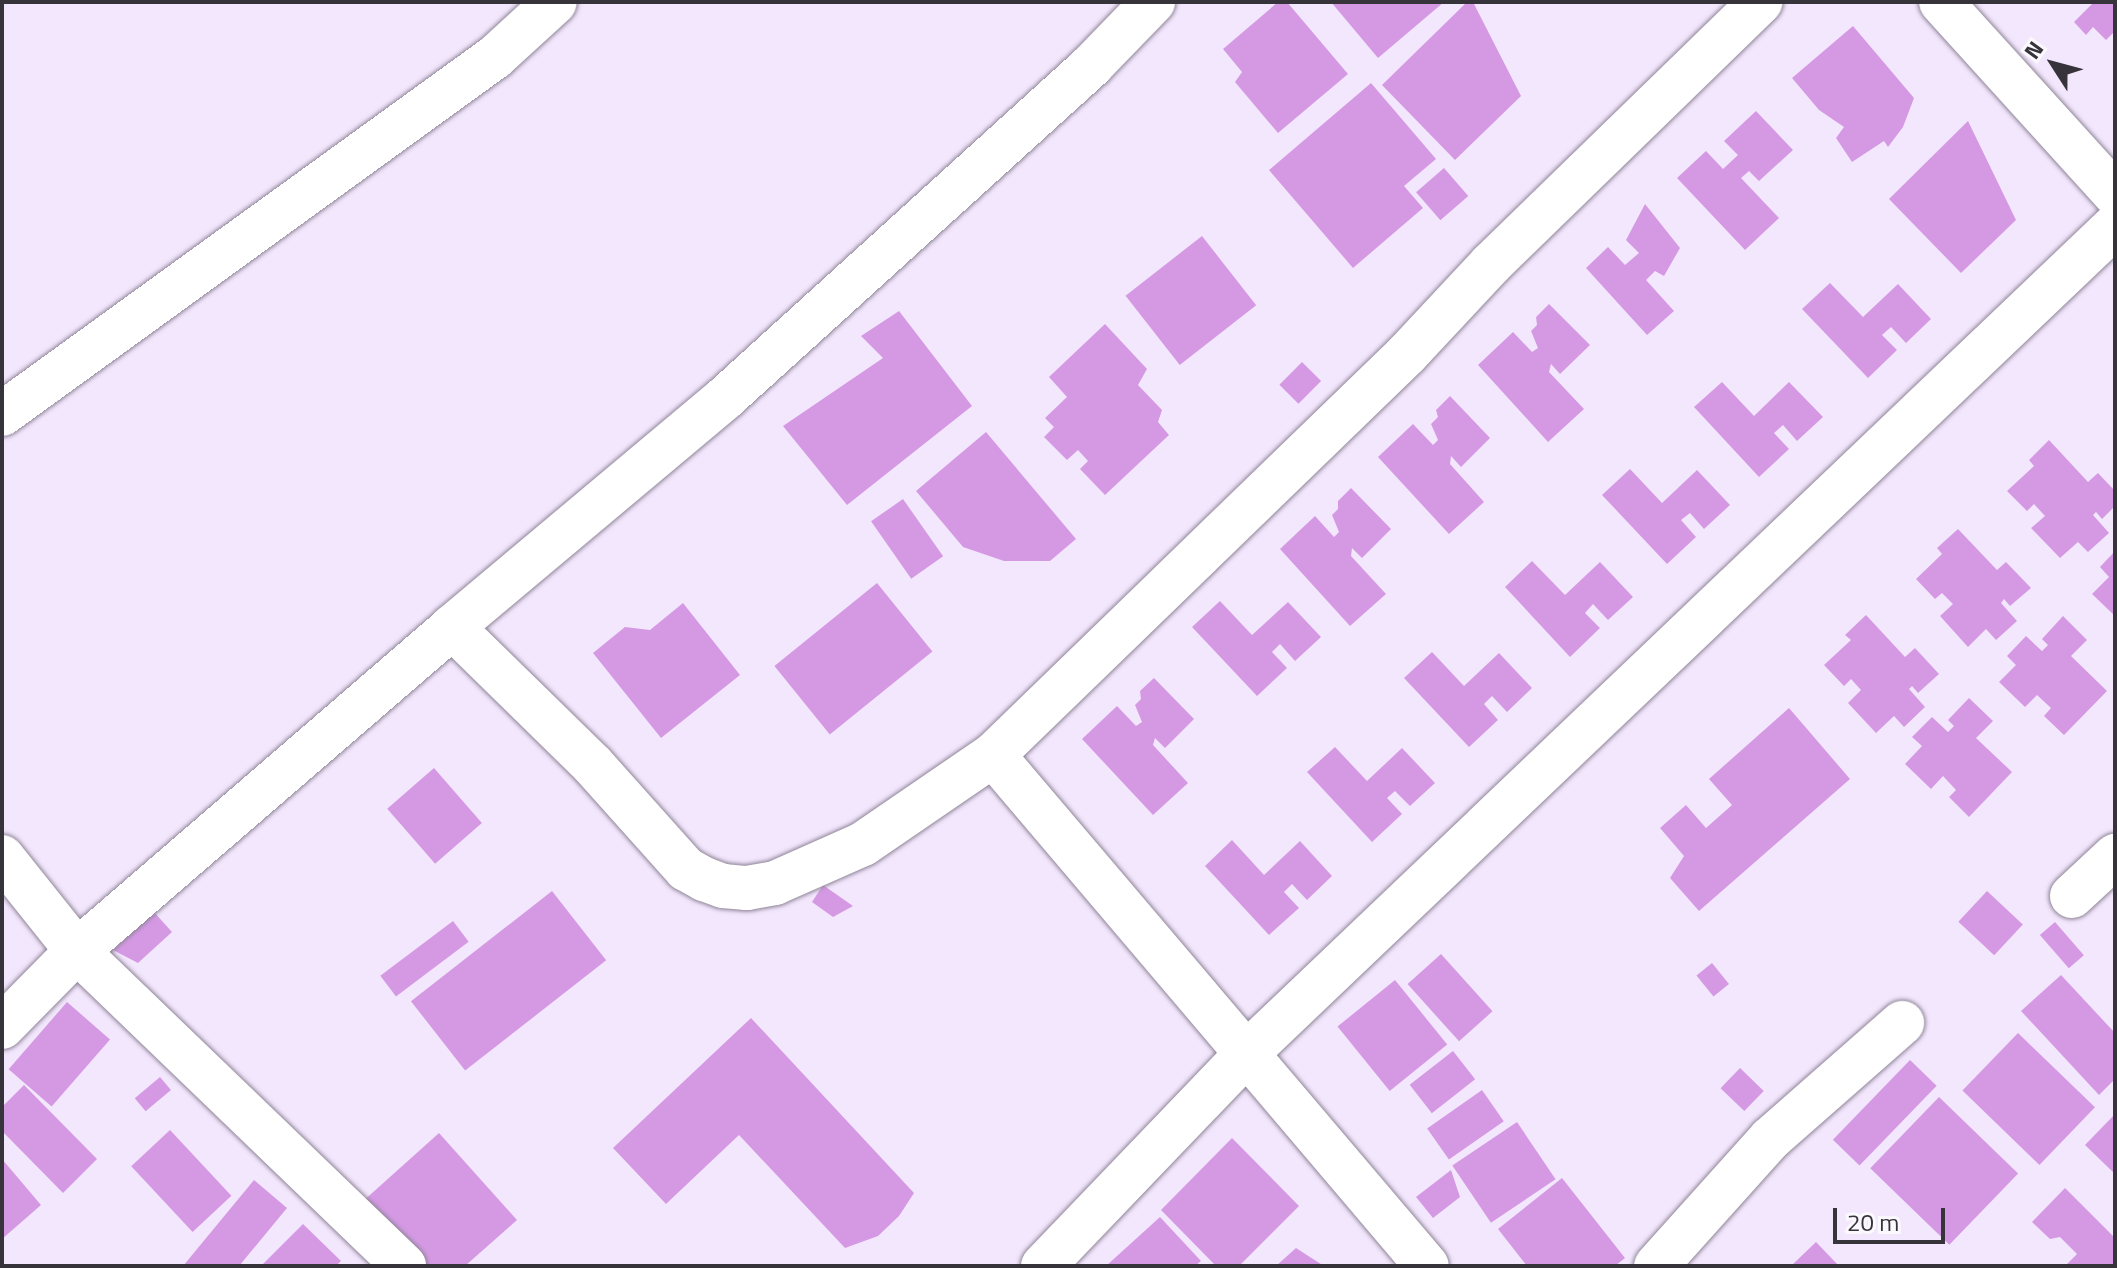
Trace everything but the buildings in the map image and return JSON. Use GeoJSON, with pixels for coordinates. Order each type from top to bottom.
{"type":"FeatureCollection","features":[{"type":"Feature","properties":{"kind":"street"},"geometry":{"type":"LineString","coordinates":[[2,414],[495,57],[555,2]]}},
{"type":"Feature","properties":{"kind":"street"},"geometry":{"type":"LineString","coordinates":[[2,1027],[77,951],[452,627],[725,398],[1092,65],[1153,2]]}},
{"type":"Feature","properties":{"kind":"street"},"geometry":{"type":"LineString","coordinates":[[452,627],[592,764],[686,869],[723,886],[747,888],[775,883],[863,844],[993,755],[1396,365],[1491,264],[1760,2]]}},
{"type":"Feature","properties":{"kind":"street"},"geometry":{"type":"LineString","coordinates":[[1941,2],[2115,194]]}},
{"type":"Feature","properties":{"kind":"street"},"geometry":{"type":"LineString","coordinates":[[1043,1266],[1245,1055],[2115,226]]}},
{"type":"Feature","properties":{"kind":"street"},"geometry":{"type":"LineString","coordinates":[[993,755],[1427,1266]]}},
{"type":"Feature","properties":{"kind":"street"},"geometry":{"type":"LineString","coordinates":[[2072,896],[2115,856]]}},
{"type":"Feature","properties":{"kind":"street"},"geometry":{"type":"LineString","coordinates":[[2,857],[77,951],[404,1266]]}},
{"type":"Feature","properties":{"kind":"street"},"geometry":{"type":"LineString","coordinates":[[1656,1266],[1770,1139],[1902,1023]]}}]}
